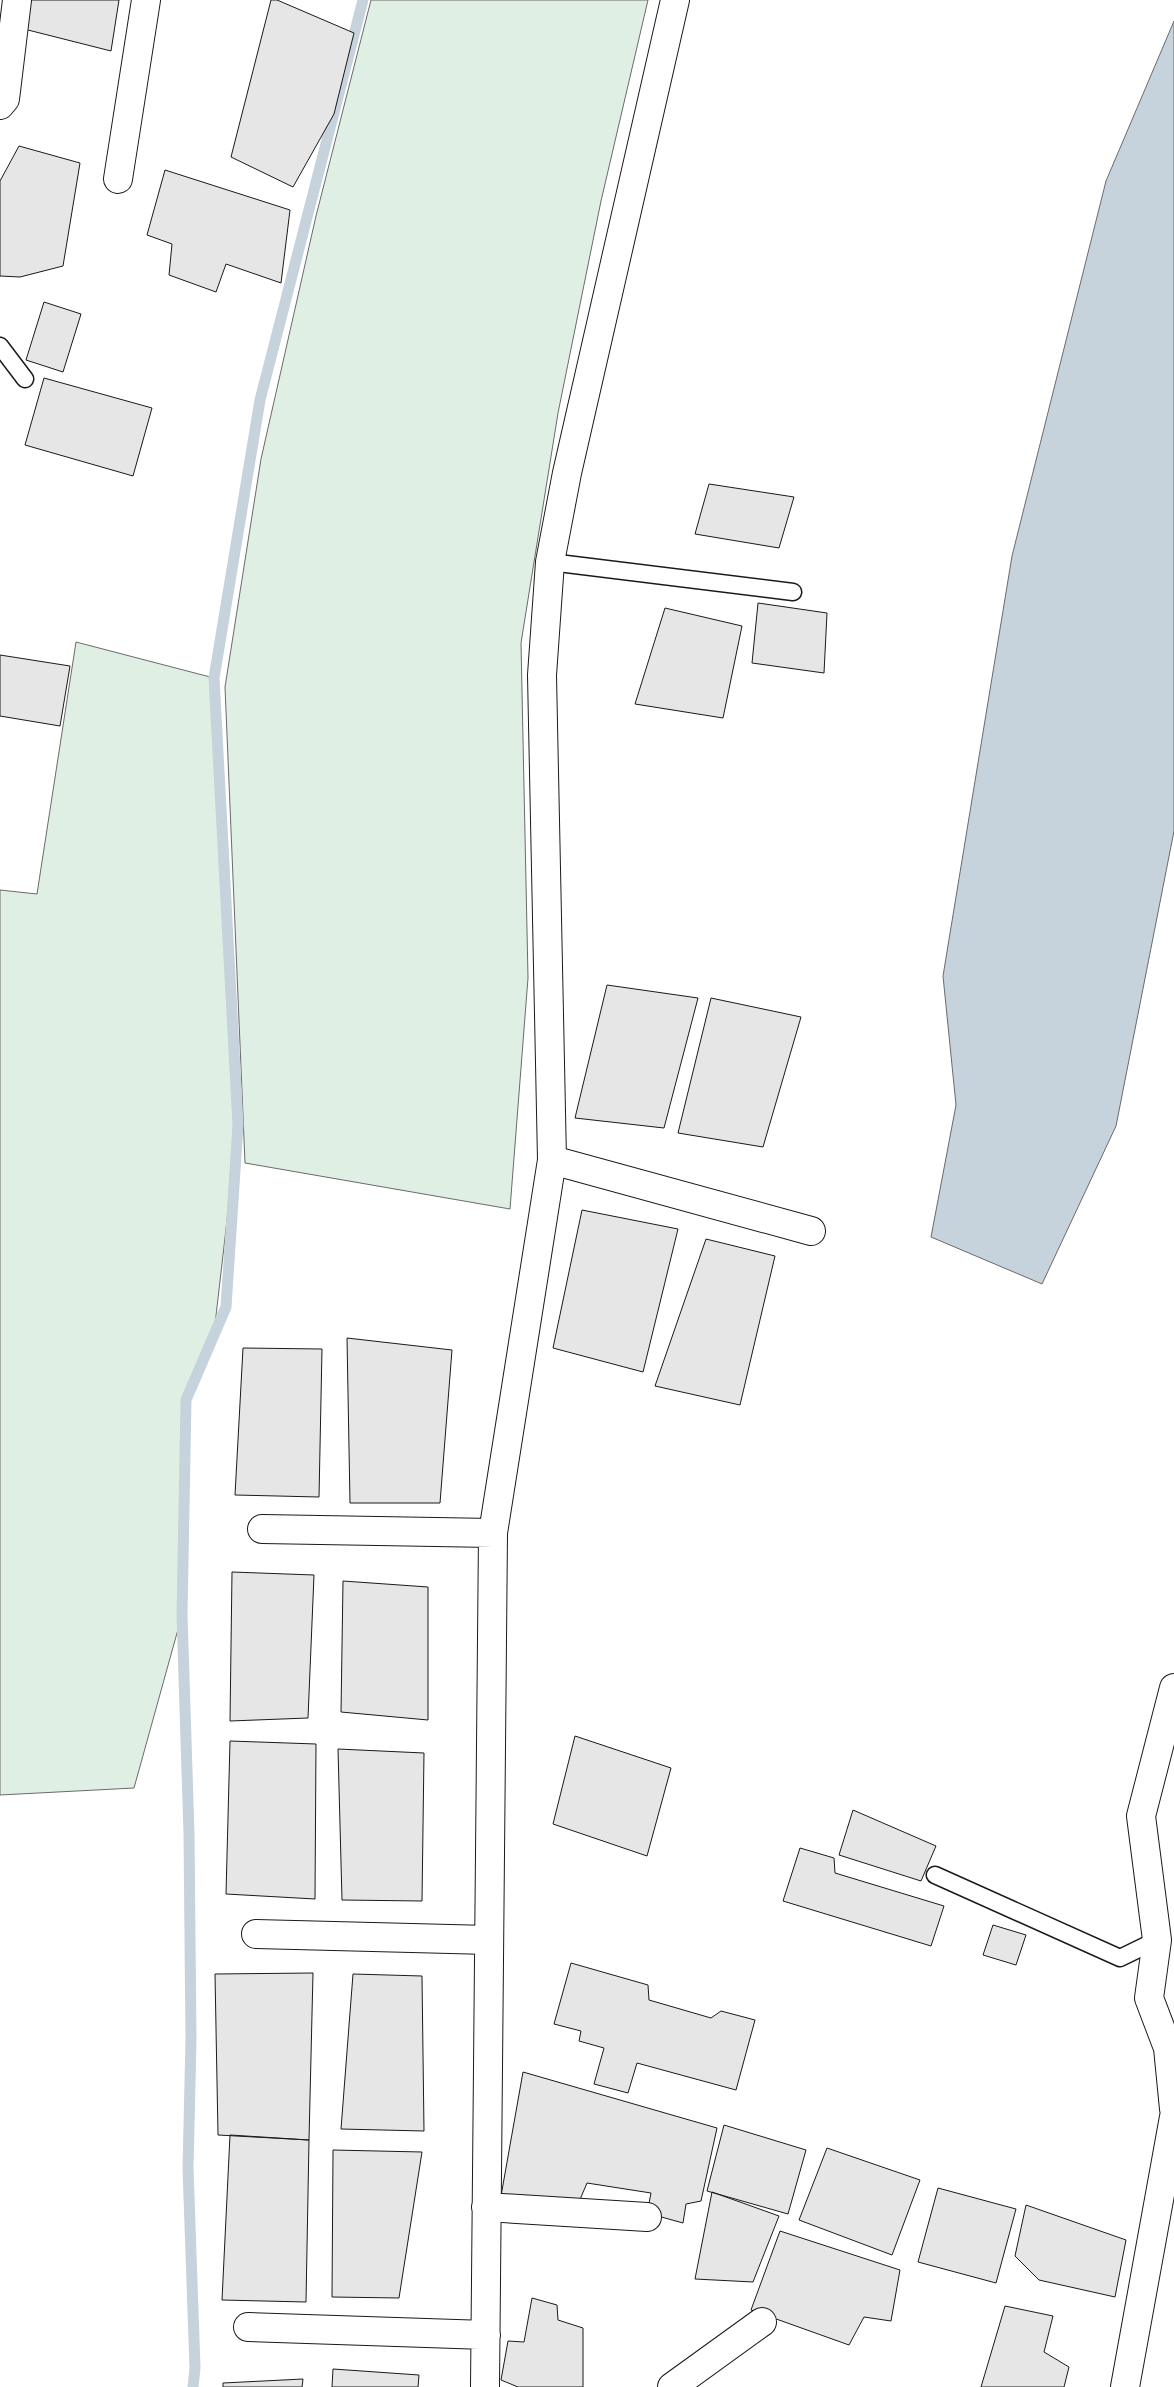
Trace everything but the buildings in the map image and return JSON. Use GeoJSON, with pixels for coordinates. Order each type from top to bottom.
{"type":"FeatureCollection","features":[{"type":"Feature","properties":{"kind":"street"},"geometry":{"type":"LineString","coordinates":[[0,104],[5,99],[16,0]]}},
{"type":"Feature","properties":{"kind":"street"},"geometry":{"type":"LineString","coordinates":[[118,179],[146,0]]}},
{"type":"Feature","properties":{"kind":"street"},"geometry":{"type":"LineString","coordinates":[[485,2387],[493,1533],[552,1160],[542,675],[550,562],[567,472],[675,0]]}},
{"type":"Feature","properties":{"kind":"street"},"geometry":{"type":"LineString","coordinates":[[552,1160],[811,1231]]}},
{"type":"Feature","properties":{"kind":"street"},"geometry":{"type":"LineString","coordinates":[[262,1529],[493,1533]]}},
{"type":"Feature","properties":{"kind":"street"},"geometry":{"type":"LineString","coordinates":[[1174,1688],[1141,1816],[1157,1940],[1149,1998],[1168,2048],[1174,2109]]}},
{"type":"Feature","properties":{"kind":"street"},"geometry":{"type":"LineString","coordinates":[[256,1934],[489,1940]]}},
{"type":"Feature","properties":{"kind":"street"},"geometry":{"type":"LineString","coordinates":[[1125,2387],[1174,2117]]}},
{"type":"Feature","properties":{"kind":"street"},"geometry":{"type":"LineString","coordinates":[[486,2207],[647,2217]]}},
{"type":"Feature","properties":{"kind":"street"},"geometry":{"type":"LineString","coordinates":[[672,2387],[762,2322]]}},
{"type":"Feature","properties":{"kind":"street"},"geometry":{"type":"LineString","coordinates":[[248,2327],[486,2335]]}},
{"type":"Feature","properties":{"kind":"lane"},"geometry":{"type":"LineString","coordinates":[[0,346],[25,379]]}},
{"type":"Feature","properties":{"kind":"lane"},"geometry":{"type":"LineString","coordinates":[[550,562],[793,592]]}},
{"type":"Feature","properties":{"kind":"lane"},"geometry":{"type":"LineString","coordinates":[[935,1875],[1120,1958],[1157,1940]]}},
{"type":"Feature","properties":{"kind":"green space"},"geometry":{"type":"Polygon","coordinates":[[[371,0],[648,0],[601,201],[558,413],[521,643],[528,978],[510,1209],[245,1163],[225,687],[261,459],[316,216],[371,0]]]}},
{"type":"Feature","properties":{"kind":"green space"},"geometry":{"type":"Polygon","coordinates":[[[76,642],[214,678],[238,1125],[214,1333],[186,1400],[182,1615],[134,1788],[0,1795],[0,890],[37,894],[76,642]]]}},
{"type":"Feature","properties":{"kind":"shaded area"},"geometry":{"type":"Polygon","coordinates":[[[1174,21],[1174,831],[1116,1126],[1042,1284],[931,1237],[956,1105],[943,976],[1012,556],[1106,181],[1174,21]]]}},
{"type":"Feature","properties":{"kind":"waterway"},"geometry":{"type":"LineString","coordinates":[[193,2387],[195,2368],[188,2168],[191,2040],[189,1833],[182,1615],[186,1400],[226,1307],[238,1125],[214,678],[260,400],[363,0]]}}]}
